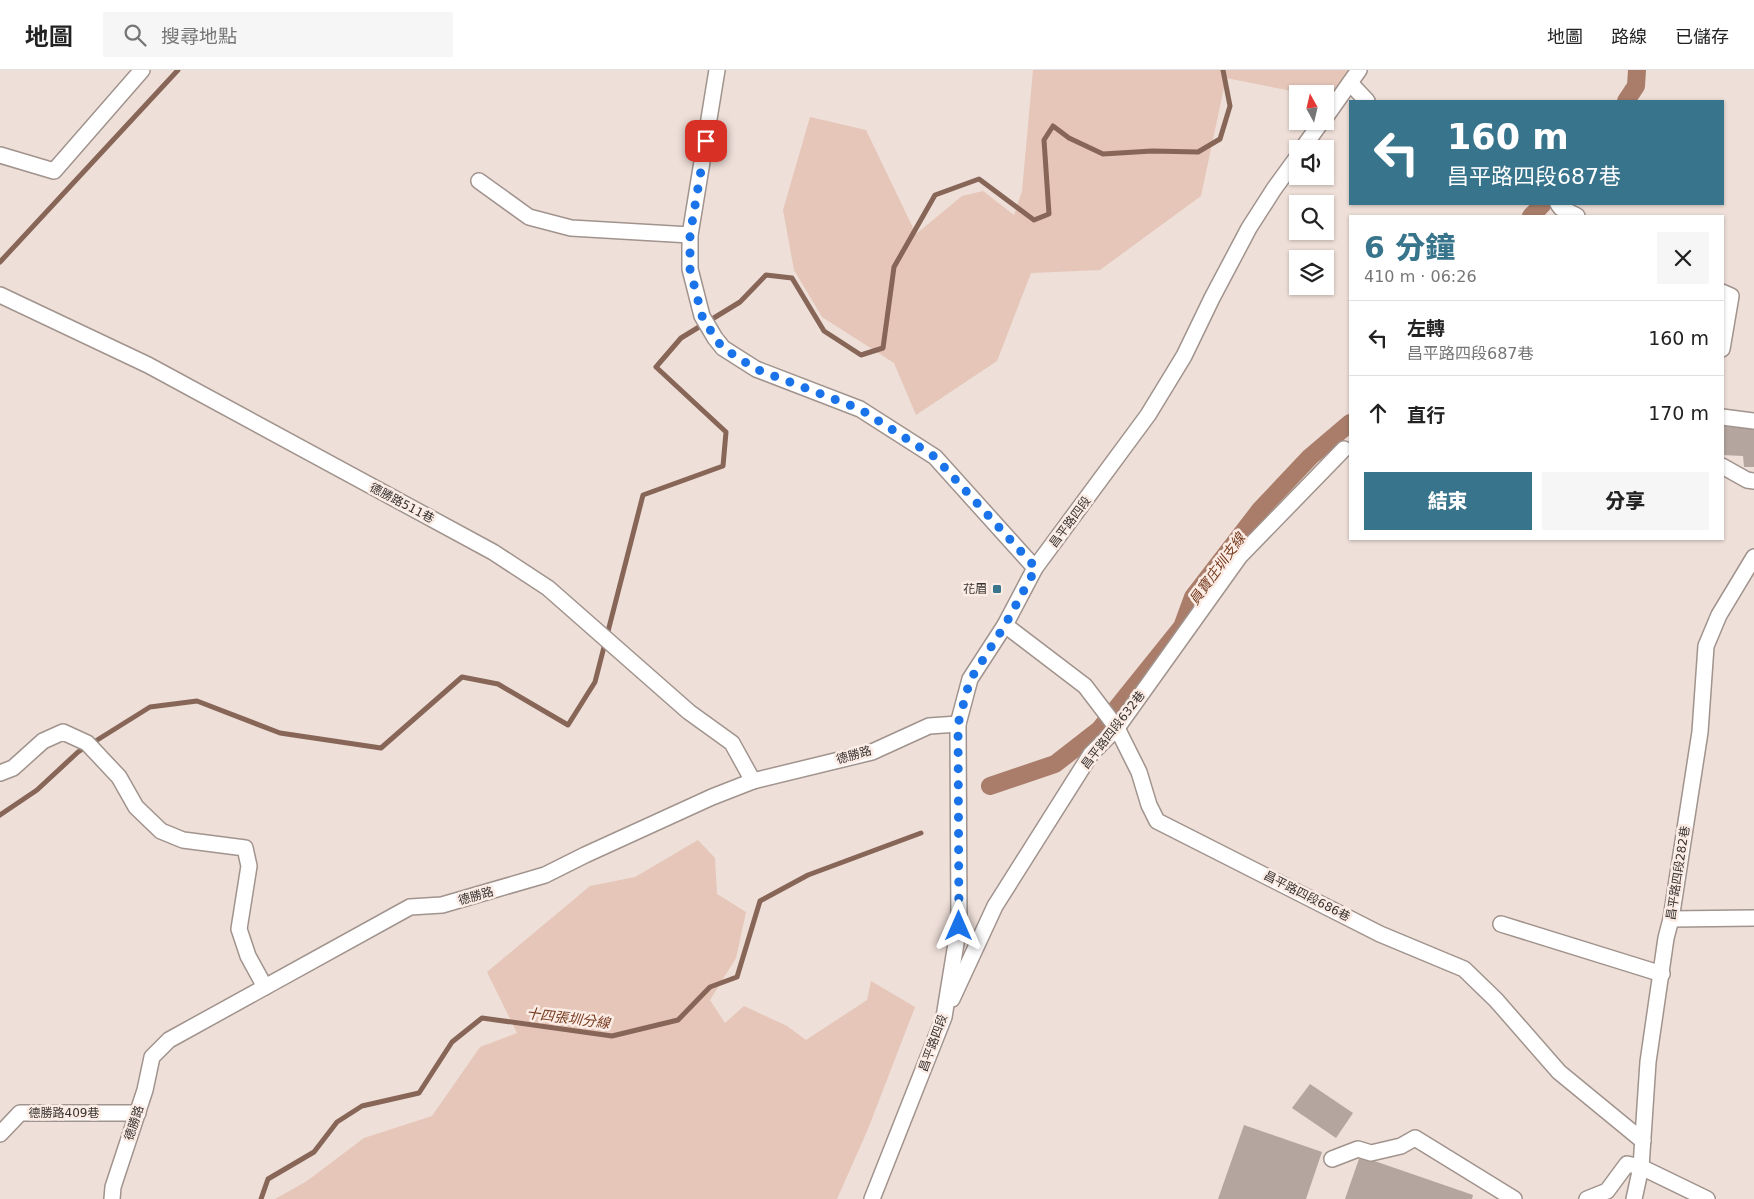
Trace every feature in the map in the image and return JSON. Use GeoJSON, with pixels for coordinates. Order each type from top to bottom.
{"type":"FeatureCollection","features":[{"type":"Feature","properties":{"kind":"street"},"geometry":{"type":"LineString","coordinates":[[0,155],[54,171],[142,70]]}},
{"type":"Feature","properties":{"kind":"street"},"geometry":{"type":"LineString","coordinates":[[717,70],[690,235],[690,269],[702,316],[715,338],[723,348],[756,369],[860,409],[935,457],[1036,568]]}},
{"type":"Feature","properties":{"kind":"street"},"geometry":{"type":"LineString","coordinates":[[1334,106],[1360,70]]}},
{"type":"Feature","properties":{"kind":"street"},"geometry":{"type":"LineString","coordinates":[[1350,84],[1366,100]]}},
{"type":"Feature","properties":{"kind":"street","name":"昌平路四段"},"geometry":{"type":"LineString","coordinates":[[872,1199],[944,1016],[959,926],[958,724],[970,680],[1005,625],[1036,568],[1148,415],[1184,356],[1249,228],[1289,168]]}},
{"type":"Feature","properties":{"kind":"street"},"geometry":{"type":"LineString","coordinates":[[479,181],[529,217],[571,228],[690,235]]}},
{"type":"Feature","properties":{"kind":"street"},"geometry":{"type":"LineString","coordinates":[[1560,206],[1575,215]]}},
{"type":"Feature","properties":{"kind":"street"},"geometry":{"type":"LineString","coordinates":[[1724,293],[1731,296],[1724,338]]}},
{"type":"Feature","properties":{"kind":"street","name":"德勝路511巷"},"geometry":{"type":"LineString","coordinates":[[0,295],[148,365],[493,552],[548,588],[689,712],[732,743],[753,780]]}},
{"type":"Feature","properties":{"kind":"street"},"geometry":{"type":"LineString","coordinates":[[1724,417],[1754,421]]}},
{"type":"Feature","properties":{"kind":"street","name":"昌平路四段632巷"},"geometry":{"type":"LineString","coordinates":[[944,1016],[995,906],[1091,754],[1117,728],[1240,556],[1344,449]]}},
{"type":"Feature","properties":{"kind":"street"},"geometry":{"type":"LineString","coordinates":[[1724,467],[1747,480],[1754,481]]}},
{"type":"Feature","properties":{"kind":"street","name":"昌平路四段282巷"},"geometry":{"type":"LineString","coordinates":[[1634,1199],[1641,1167],[1648,1062],[1666,938],[1671,919],[1700,732],[1706,646],[1720,615],[1754,557]]}},
{"type":"Feature","properties":{"kind":"street","name":"昌平路四段686巷"},"geometry":{"type":"LineString","coordinates":[[1005,625],[1085,686],[1117,728],[1139,772],[1149,805],[1157,821],[1380,934],[1464,969],[1496,1000],[1559,1072],[1643,1141]]}},
{"type":"Feature","properties":{"kind":"street","name":"德勝路"},"geometry":{"type":"LineString","coordinates":[[112,1199],[113,1187],[145,1090],[152,1057],[170,1040],[410,907],[442,905],[545,876],[585,855],[753,780],[872,752],[929,726],[958,724]]}},
{"type":"Feature","properties":{"kind":"street"},"geometry":{"type":"LineString","coordinates":[[0,773],[12,768],[43,741],[63,732],[91,747],[119,777],[136,807],[160,831],[183,840],[245,848],[249,866],[239,929],[248,956],[265,987]]}},
{"type":"Feature","properties":{"kind":"street"},"geometry":{"type":"LineString","coordinates":[[1671,919],[1754,918]]}},
{"type":"Feature","properties":{"kind":"street"},"geometry":{"type":"LineString","coordinates":[[1501,924],[1662,974]]}},
{"type":"Feature","properties":{"kind":"street","name":"德勝路409巷"},"geometry":{"type":"LineString","coordinates":[[0,1134],[20,1113],[138,1113]]}},
{"type":"Feature","properties":{"kind":"street"},"geometry":{"type":"LineString","coordinates":[[1332,1159],[1358,1149],[1371,1153],[1401,1146],[1415,1138],[1514,1199]]}},
{"type":"Feature","properties":{"kind":"street"},"geometry":{"type":"LineString","coordinates":[[1587,1199],[1607,1191],[1627,1164],[1641,1167],[1707,1199]]}},
{"type":"Feature","properties":{"kind":"shaded area"},"geometry":{"type":"Polygon","coordinates":[[[1033,70],[1357,70],[1353,78],[1334,94],[1334,85],[1289,85],[1289,90],[1226,78],[1201,196],[1100,270],[1031,273],[997,361],[916,415],[894,363],[822,317],[794,270],[783,210],[810,117],[866,130],[916,234],[962,196],[983,191],[1014,215],[1022,191],[1033,70]]]}},
{"type":"Feature","properties":{"kind":"shaded area"},"geometry":{"type":"Polygon","coordinates":[[[698,840],[715,858],[717,894],[746,912],[736,958],[710,1000],[725,1023],[744,1006],[787,1026],[806,1040],[867,1000],[871,981],[915,1007],[868,1129],[837,1199],[275,1199],[307,1181],[364,1138],[432,1116],[480,1047],[517,1033],[487,972],[590,886],[635,877],[698,840]]]}},
{"type":"Feature","properties":{"kind":"building"},"geometry":{"type":"Polygon","coordinates":[[[1724,423],[1754,427],[1754,467],[1744,467],[1743,456],[1724,455],[1724,423]]]}},
{"type":"Feature","properties":{"kind":"building"},"geometry":{"type":"Polygon","coordinates":[[[1310,1084],[1353,1113],[1336,1138],[1292,1108],[1310,1084]]]}},
{"type":"Feature","properties":{"kind":"building"},"geometry":{"type":"Polygon","coordinates":[[[1244,1125],[1322,1152],[1306,1199],[1218,1199],[1244,1125]]]}},
{"type":"Feature","properties":{"kind":"building"},"geometry":{"type":"Polygon","coordinates":[[[1360,1156],[1473,1195],[1472,1199],[1345,1199],[1360,1156]]]}},
{"type":"Feature","properties":{"kind":"waterway"},"geometry":{"type":"LineString","coordinates":[[0,262],[178,70]]}},
{"type":"Feature","properties":{"kind":"waterway"},"geometry":{"type":"LineString","coordinates":[[0,815],[37,790],[78,752],[150,707],[197,701],[280,733],[381,748],[462,677],[498,684],[568,725],[595,682],[643,495],[723,466],[726,432],[656,367],[681,338],[740,302],[766,275],[792,278],[824,331],[861,355],[883,348],[894,267],[935,195],[979,179],[1034,220],[1049,214],[1044,140],[1053,126],[1069,138],[1103,154],[1152,151],[1198,152],[1220,139],[1230,106],[1223,70]]}},
{"type":"Feature","properties":{"kind":"waterway","name":"員寶庄圳支線"},"geometry":{"type":"LineString","coordinates":[[1627,100],[1636,86],[1637,70]]}},
{"type":"Feature","properties":{"kind":"waterway","name":"員寶庄圳支線"},"geometry":{"type":"LineString","coordinates":[[1532,215],[1542,205]]}},
{"type":"Feature","properties":{"kind":"waterway","name":"員寶庄圳支線"},"geometry":{"type":"LineString","coordinates":[[990,786],[1055,764],[1100,729],[1182,627],[1193,597],[1260,510],[1310,457],[1349,424]]}},
{"type":"Feature","properties":{"kind":"waterway","name":"十四張圳分線"},"geometry":{"type":"LineString","coordinates":[[261,1199],[268,1179],[314,1152],[337,1122],[362,1106],[419,1093],[452,1042],[482,1018],[612,1036],[678,1020],[710,987],[737,977],[760,901],[808,875],[921,833]]}},
{"type":"Feature","properties":{"kind":"place","name":"花眉"},"geometry":{"type":"Point","coordinates":[997,589]}},
{"type":"Feature","properties":{"kind":"route"},"geometry":{"type":"LineString","coordinates":[[706,141],[690,235],[690,269],[702,316],[715,338],[723,348],[756,369],[860,409],[935,457],[1036,568],[1005,625],[970,680],[958,724],[959,926]]}}]}
